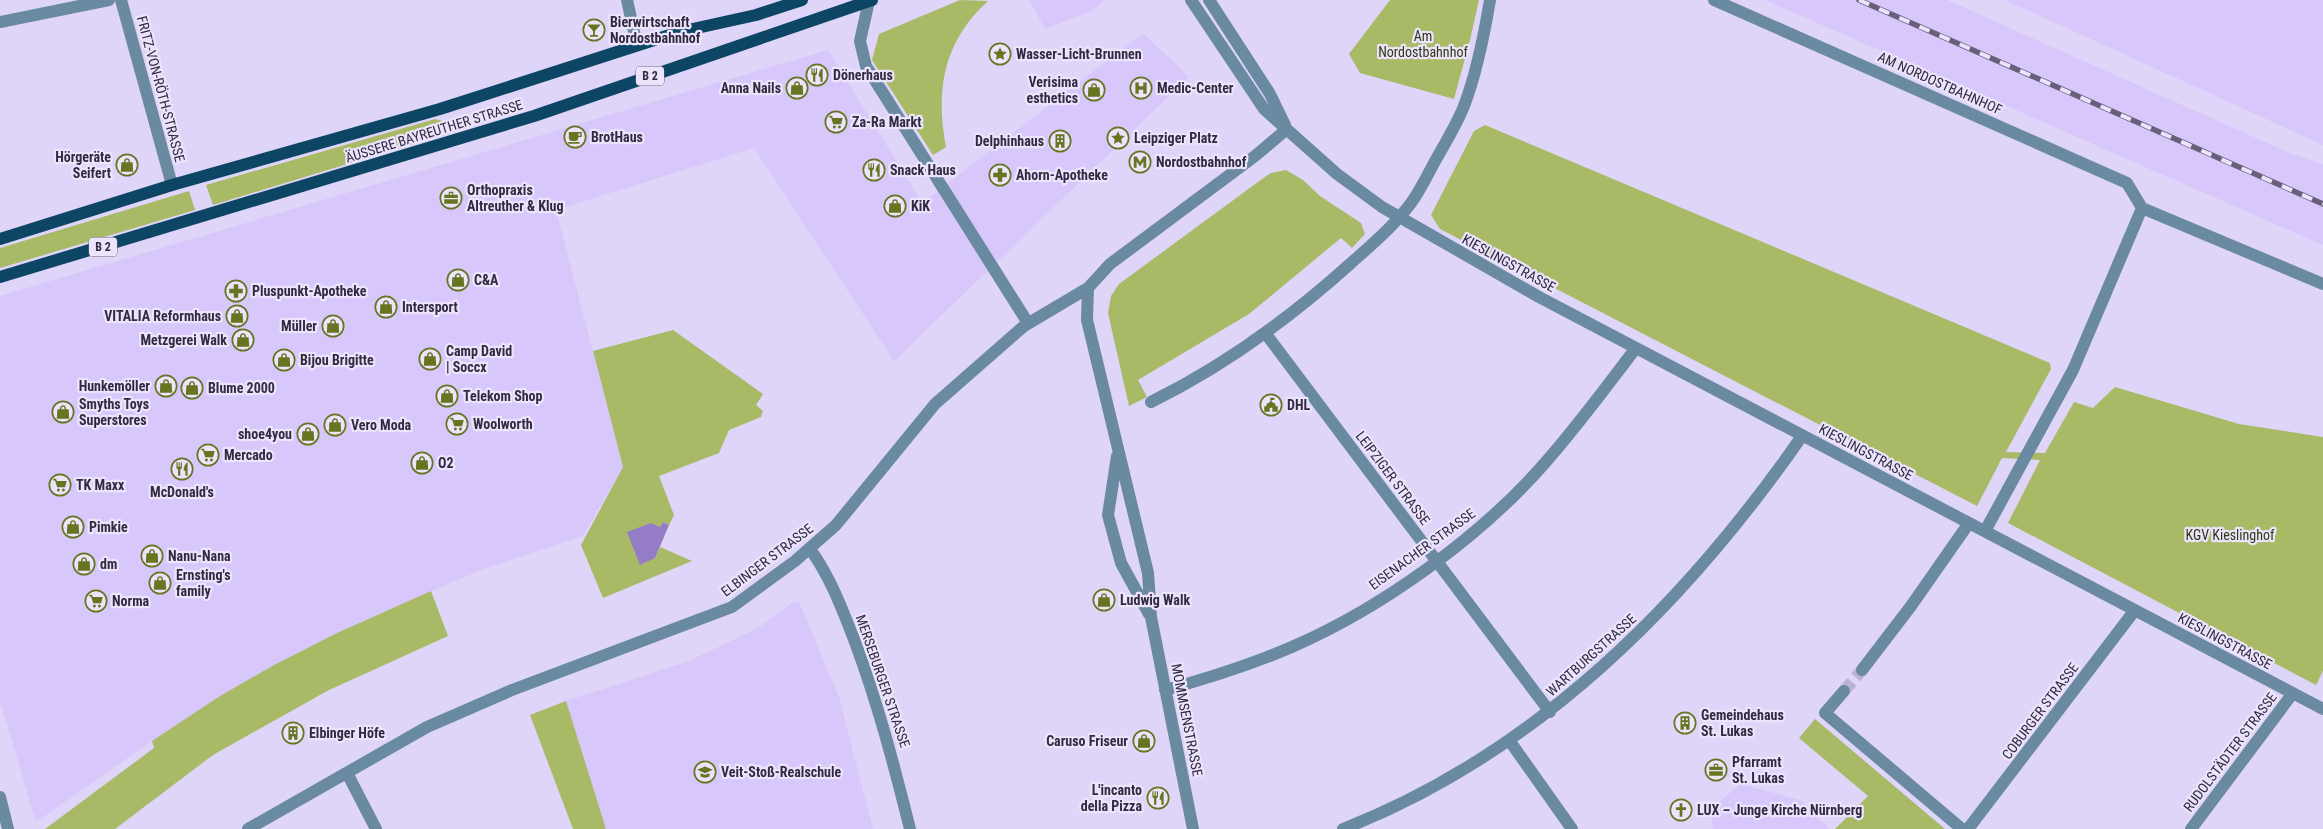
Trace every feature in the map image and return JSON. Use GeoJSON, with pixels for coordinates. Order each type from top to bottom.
{"type":"FeatureCollection","features":[{"type":"Feature","properties":{"kind":"main road","name":"ÄUSSERE BAYREUTHER STRASSE"},"geometry":{"type":"LineString","coordinates":[[0,239],[172,185],[432,111],[637,45],[696,28],[756,15],[802,0]]}},
{"type":"Feature","properties":{"kind":"main road","name":"ÄUSSERE BAYREUTHER STRASSE"},"geometry":{"type":"LineString","coordinates":[[0,277],[534,116],[870,1]]}},
{"type":"Feature","properties":{"kind":"street"},"geometry":{"type":"LineString","coordinates":[[0,22],[109,0]]}},
{"type":"Feature","properties":{"kind":"street","name":"FRITZ-VON-RÖTH-STRASSE"},"geometry":{"type":"LineString","coordinates":[[121,0],[172,185]]}},
{"type":"Feature","properties":{"kind":"street"},"geometry":{"type":"LineString","coordinates":[[627,0],[637,45]]}},
{"type":"Feature","properties":{"kind":"street"},"geometry":{"type":"LineString","coordinates":[[1191,0],[1264,109],[1346,182],[1399,217]]}},
{"type":"Feature","properties":{"kind":"street"},"geometry":{"type":"LineString","coordinates":[[1209,0],[1270,94],[1287,129]]}},
{"type":"Feature","properties":{"kind":"street"},"geometry":{"type":"LineString","coordinates":[[1151,402],[1176,390],[1266,334],[1329,284],[1382,236],[1399,217],[1420,188],[1464,106],[1482,46],[1490,0]]}},
{"type":"Feature","properties":{"kind":"street","name":"AM NORDOSTBAHNHOF"},"geometry":{"type":"LineString","coordinates":[[1714,0],[2127,183],[2142,208]]}},
{"type":"Feature","properties":{"kind":"street"},"geometry":{"type":"LineString","coordinates":[[870,1],[860,41],[866,66],[1028,322],[1088,288],[1110,264],[1255,156],[1287,129]]}},
{"type":"Feature","properties":{"kind":"street"},"geometry":{"type":"LineString","coordinates":[[1985,531],[2073,370],[2142,208],[2323,284]]}},
{"type":"Feature","properties":{"kind":"street","name":"KIESLINGSTRASSE"},"geometry":{"type":"LineString","coordinates":[[1399,217],[1530,292],[2323,709]]}},
{"type":"Feature","properties":{"kind":"street","name":"MOMMSENSTRASSE"},"geometry":{"type":"LineString","coordinates":[[1088,288],[1087,320],[1148,573],[1151,617],[1193,829]]}},
{"type":"Feature","properties":{"kind":"street","name":"ELBINGER STRASSE"},"geometry":{"type":"LineString","coordinates":[[248,829],[427,727],[480,703],[732,607],[810,549],[836,525],[935,404],[1028,322]]}},
{"type":"Feature","properties":{"kind":"street","name":"LEIPZIGER STRASSE"},"geometry":{"type":"LineString","coordinates":[[1266,334],[1550,712]]}},
{"type":"Feature","properties":{"kind":"street","name":"EISENACHER STRASSE"},"geometry":{"type":"LineString","coordinates":[[1165,690],[1216,676],[1294,646],[1361,612],[1436,561],[1490,518],[1543,465],[1636,348]]}},
{"type":"Feature","properties":{"kind":"street","name":"WARTBURGSTRASSE"},"geometry":{"type":"LineString","coordinates":[[1343,829],[1434,787],[1550,712],[1610,662],[1692,577],[1762,493],[1802,436]]}},
{"type":"Feature","properties":{"kind":"street","name":"MOMMSENSTRASSE"},"geometry":{"type":"LineString","coordinates":[[1118,451],[1108,514],[1121,563],[1151,617]]}},
{"type":"Feature","properties":{"kind":"street"},"geometry":{"type":"LineString","coordinates":[[1862,670],[1911,606],[1969,523]]}},
{"type":"Feature","properties":{"kind":"street","name":"MERSEBURGER STRASSE"},"geometry":{"type":"LineString","coordinates":[[810,549],[844,612],[869,680],[894,760],[910,829]]}},
{"type":"Feature","properties":{"kind":"street","name":"COBURGER STRASSE"},"geometry":{"type":"LineString","coordinates":[[1968,829],[2135,610]]}},
{"type":"Feature","properties":{"kind":"street"},"geometry":{"type":"LineString","coordinates":[[1844,692],[1825,713],[1962,829]]}},
{"type":"Feature","properties":{"kind":"street","name":"RUDOLSTÄDTER STRASSE"},"geometry":{"type":"LineString","coordinates":[[2191,829],[2293,693]]}},
{"type":"Feature","properties":{"kind":"street"},"geometry":{"type":"LineString","coordinates":[[1509,740],[1572,829]]}},
{"type":"Feature","properties":{"kind":"street"},"geometry":{"type":"LineString","coordinates":[[347,772],[376,829]]}},
{"type":"Feature","properties":{"kind":"street"},"geometry":{"type":"LineString","coordinates":[[0,797],[8,829]]}},
{"type":"Feature","properties":{"kind":"shaded area"},"geometry":{"type":"Polygon","coordinates":[[[1029,0],[1105,0],[1092,11],[1045,29],[1029,0]]]}},
{"type":"Feature","properties":{"kind":"shaded area"},"geometry":{"type":"Polygon","coordinates":[[[1765,0],[1947,0],[2292,154],[2323,164],[2323,245],[1765,0]]]}},
{"type":"Feature","properties":{"kind":"shaded area"},"geometry":{"type":"Polygon","coordinates":[[[2005,0],[2323,0],[2323,145],[2005,0]]]}},
{"type":"Feature","properties":{"kind":"shaded area"},"geometry":{"type":"Polygon","coordinates":[[[1143,33],[1189,77],[894,361],[754,148],[556,210],[623,467],[583,536],[487,568],[431,591],[337,633],[274,665],[220,696],[36,822],[0,701],[0,296],[828,50],[922,203],[1143,33]]]}},
{"type":"Feature","properties":{"kind":"shaded area"},"geometry":{"type":"Polygon","coordinates":[[[663,522],[669,525],[655,558],[640,565],[627,532],[651,523],[660,527],[663,522]]]}},
{"type":"Feature","properties":{"kind":"shaded area","name":"Veit-Stoß-Realschule"},"geometry":{"type":"Polygon","coordinates":[[[793,602],[799,602],[839,697],[873,829],[573,829],[530,715],[566,701],[689,661],[758,628],[793,602]]]}},
{"type":"Feature","properties":{"kind":"shaded area"},"geometry":{"type":"Polygon","coordinates":[[[1741,784],[1803,801],[1829,829],[1713,829],[1710,809],[1741,784]]]}},
{"type":"Feature","properties":{"kind":"green space"},"geometry":{"type":"Polygon","coordinates":[[[960,0],[988,1],[973,16],[952,49],[946,67],[943,86],[943,126],[946,147],[933,155],[872,60],[879,34],[960,0]]]}},
{"type":"Feature","properties":{"kind":"green space","name":"Am Nordostbahnhof"},"geometry":{"type":"Polygon","coordinates":[[[1390,0],[1479,0],[1454,99],[1360,73],[1349,54],[1390,0]]]}},
{"type":"Feature","properties":{"kind":"green space"},"geometry":{"type":"Polygon","coordinates":[[[435,119],[443,121],[446,127],[445,132],[439,136],[213,205],[206,185],[435,119]]]}},
{"type":"Feature","properties":{"kind":"green space","name":"KGV Kieslinghof"},"geometry":{"type":"Polygon","coordinates":[[[1485,125],[2050,363],[2051,369],[2006,452],[2045,453],[2074,402],[2093,408],[2115,387],[2239,424],[2323,437],[2323,671],[2316,685],[2008,523],[2040,460],[2002,458],[1977,506],[1440,229],[1431,215],[1474,131],[1485,125]]]}},
{"type":"Feature","properties":{"kind":"green space"},"geometry":{"type":"Polygon","coordinates":[[[1286,170],[1303,180],[1320,196],[1361,223],[1365,234],[1352,248],[1341,238],[1249,314],[1138,380],[1147,397],[1129,406],[1108,313],[1111,296],[1119,284],[1262,179],[1271,173],[1286,170]]]}},
{"type":"Feature","properties":{"kind":"green space"},"geometry":{"type":"Polygon","coordinates":[[[189,191],[195,210],[0,268],[0,248],[189,191]]]}},
{"type":"Feature","properties":{"kind":"green space"},"geometry":{"type":"Polygon","coordinates":[[[673,330],[763,394],[756,405],[763,411],[761,417],[729,430],[719,453],[659,476],[674,515],[669,525],[663,522],[655,558],[660,547],[692,561],[603,598],[581,545],[623,467],[593,351],[673,330]]]}},
{"type":"Feature","properties":{"kind":"green space"},"geometry":{"type":"Polygon","coordinates":[[[431,591],[448,636],[327,691],[213,755],[115,829],[45,829],[154,748],[152,741],[220,696],[274,665],[337,633],[431,591]]]}},
{"type":"Feature","properties":{"kind":"green space"},"geometry":{"type":"Polygon","coordinates":[[[566,701],[606,829],[573,829],[530,715],[566,701]]]}},
{"type":"Feature","properties":{"kind":"green space"},"geometry":{"type":"Polygon","coordinates":[[[1815,719],[1945,829],[1835,829],[1868,796],[1799,738],[1815,719]]]}},
{"type":"Feature","properties":{"kind":"tunnel"},"geometry":{"type":"LineString","coordinates":[[1844,691],[1862,670]]}},
{"type":"Feature","properties":{"kind":"railway"},"geometry":{"type":"LineString","coordinates":[[1859,0],[2323,204]]}},
{"type":"Feature","properties":{"kind":"place","name":"Bierwirtschaft Nordostbahnhof"},"geometry":{"type":"Point","coordinates":[594,30]}},
{"type":"Feature","properties":{"kind":"place","name":"Wasser-Licht-Brunnen"},"geometry":{"type":"Point","coordinates":[1000,54]}},
{"type":"Feature","properties":{"kind":"place","name":"Dönerhaus"},"geometry":{"type":"Point","coordinates":[817,75]}},
{"type":"Feature","properties":{"kind":"place","name":"Anna Nails"},"geometry":{"type":"Point","coordinates":[797,88]}},
{"type":"Feature","properties":{"kind":"place","name":"Medic-Center"},"geometry":{"type":"Point","coordinates":[1141,88]}},
{"type":"Feature","properties":{"kind":"place","name":"Verisima esthetics"},"geometry":{"type":"Point","coordinates":[1094,90]}},
{"type":"Feature","properties":{"kind":"place","name":"Za-Ra Markt"},"geometry":{"type":"Point","coordinates":[836,122]}},
{"type":"Feature","properties":{"kind":"place","name":"BrotHaus"},"geometry":{"type":"Point","coordinates":[575,137]}},
{"type":"Feature","properties":{"kind":"place","name":"Leipziger Platz"},"geometry":{"type":"Point","coordinates":[1118,138]}},
{"type":"Feature","properties":{"kind":"place","name":"Delphinhaus"},"geometry":{"type":"Point","coordinates":[1060,141]}},
{"type":"Feature","properties":{"kind":"place","name":"Nordostbahnhof"},"geometry":{"type":"Point","coordinates":[1140,162]}},
{"type":"Feature","properties":{"kind":"place","name":"Hörgeräte Seifert"},"geometry":{"type":"Point","coordinates":[127,165]}},
{"type":"Feature","properties":{"kind":"place","name":"Snack Haus"},"geometry":{"type":"Point","coordinates":[874,170]}},
{"type":"Feature","properties":{"kind":"place","name":"Ahorn-Apotheke"},"geometry":{"type":"Point","coordinates":[1000,175]}},
{"type":"Feature","properties":{"kind":"place","name":"Orthopraxis Altreuther & Klug"},"geometry":{"type":"Point","coordinates":[451,198]}},
{"type":"Feature","properties":{"kind":"place","name":"KiK"},"geometry":{"type":"Point","coordinates":[895,206]}},
{"type":"Feature","properties":{"kind":"place","name":"C&A"},"geometry":{"type":"Point","coordinates":[458,280]}},
{"type":"Feature","properties":{"kind":"place","name":"Pluspunkt-Apotheke"},"geometry":{"type":"Point","coordinates":[236,291]}},
{"type":"Feature","properties":{"kind":"place","name":"Intersport"},"geometry":{"type":"Point","coordinates":[386,307]}},
{"type":"Feature","properties":{"kind":"place","name":"VITALIA Reformhaus"},"geometry":{"type":"Point","coordinates":[237,316]}},
{"type":"Feature","properties":{"kind":"place","name":"Müller"},"geometry":{"type":"Point","coordinates":[333,326]}},
{"type":"Feature","properties":{"kind":"place","name":"Metzgerei Walk"},"geometry":{"type":"Point","coordinates":[243,340]}},
{"type":"Feature","properties":{"kind":"place","name":"Camp David | Soccx"},"geometry":{"type":"Point","coordinates":[430,359]}},
{"type":"Feature","properties":{"kind":"place","name":"Bijou Brigitte"},"geometry":{"type":"Point","coordinates":[284,360]}},
{"type":"Feature","properties":{"kind":"place","name":"Hunkemöller"},"geometry":{"type":"Point","coordinates":[166,386]}},
{"type":"Feature","properties":{"kind":"place","name":"Blume 2000"},"geometry":{"type":"Point","coordinates":[192,388]}},
{"type":"Feature","properties":{"kind":"place","name":"Telekom Shop"},"geometry":{"type":"Point","coordinates":[447,396]}},
{"type":"Feature","properties":{"kind":"place","name":"DHL"},"geometry":{"type":"Point","coordinates":[1271,405]}},
{"type":"Feature","properties":{"kind":"place","name":"Smyths Toys Superstores"},"geometry":{"type":"Point","coordinates":[63,412]}},
{"type":"Feature","properties":{"kind":"place","name":"Woolworth"},"geometry":{"type":"Point","coordinates":[457,424]}},
{"type":"Feature","properties":{"kind":"place","name":"Vero Moda"},"geometry":{"type":"Point","coordinates":[335,425]}},
{"type":"Feature","properties":{"kind":"place","name":"shoe4you"},"geometry":{"type":"Point","coordinates":[308,434]}},
{"type":"Feature","properties":{"kind":"place","name":"Mercado"},"geometry":{"type":"Point","coordinates":[208,455]}},
{"type":"Feature","properties":{"kind":"place","name":"O2"},"geometry":{"type":"Point","coordinates":[422,463]}},
{"type":"Feature","properties":{"kind":"place","name":"McDonald's"},"geometry":{"type":"Point","coordinates":[182,469]}},
{"type":"Feature","properties":{"kind":"place","name":"TK Maxx"},"geometry":{"type":"Point","coordinates":[60,485]}},
{"type":"Feature","properties":{"kind":"place","name":"Pimkie"},"geometry":{"type":"Point","coordinates":[73,527]}},
{"type":"Feature","properties":{"kind":"place","name":"Nanu-Nana"},"geometry":{"type":"Point","coordinates":[152,556]}},
{"type":"Feature","properties":{"kind":"place","name":"dm"},"geometry":{"type":"Point","coordinates":[84,564]}},
{"type":"Feature","properties":{"kind":"place","name":"Ernsting's family"},"geometry":{"type":"Point","coordinates":[160,583]}},
{"type":"Feature","properties":{"kind":"place","name":"Ludwig Walk"},"geometry":{"type":"Point","coordinates":[1104,600]}},
{"type":"Feature","properties":{"kind":"place","name":"Norma"},"geometry":{"type":"Point","coordinates":[96,601]}},
{"type":"Feature","properties":{"kind":"place","name":"Gemeindehaus St. Lukas"},"geometry":{"type":"Point","coordinates":[1685,723]}},
{"type":"Feature","properties":{"kind":"place","name":"Elbinger Höfe"},"geometry":{"type":"Point","coordinates":[293,733]}},
{"type":"Feature","properties":{"kind":"place","name":"Caruso Friseur"},"geometry":{"type":"Point","coordinates":[1144,741]}},
{"type":"Feature","properties":{"kind":"place","name":"Pfarramt St. Lukas"},"geometry":{"type":"Point","coordinates":[1716,770]}},
{"type":"Feature","properties":{"kind":"place","name":"Veit-Stoß-Realschule"},"geometry":{"type":"Point","coordinates":[705,772]}},
{"type":"Feature","properties":{"kind":"place","name":"L'incanto della Pizza"},"geometry":{"type":"Point","coordinates":[1158,798]}},
{"type":"Feature","properties":{"kind":"place","name":"LUX – Junge Kirche Nürnberg"},"geometry":{"type":"Point","coordinates":[1681,810]}}]}
